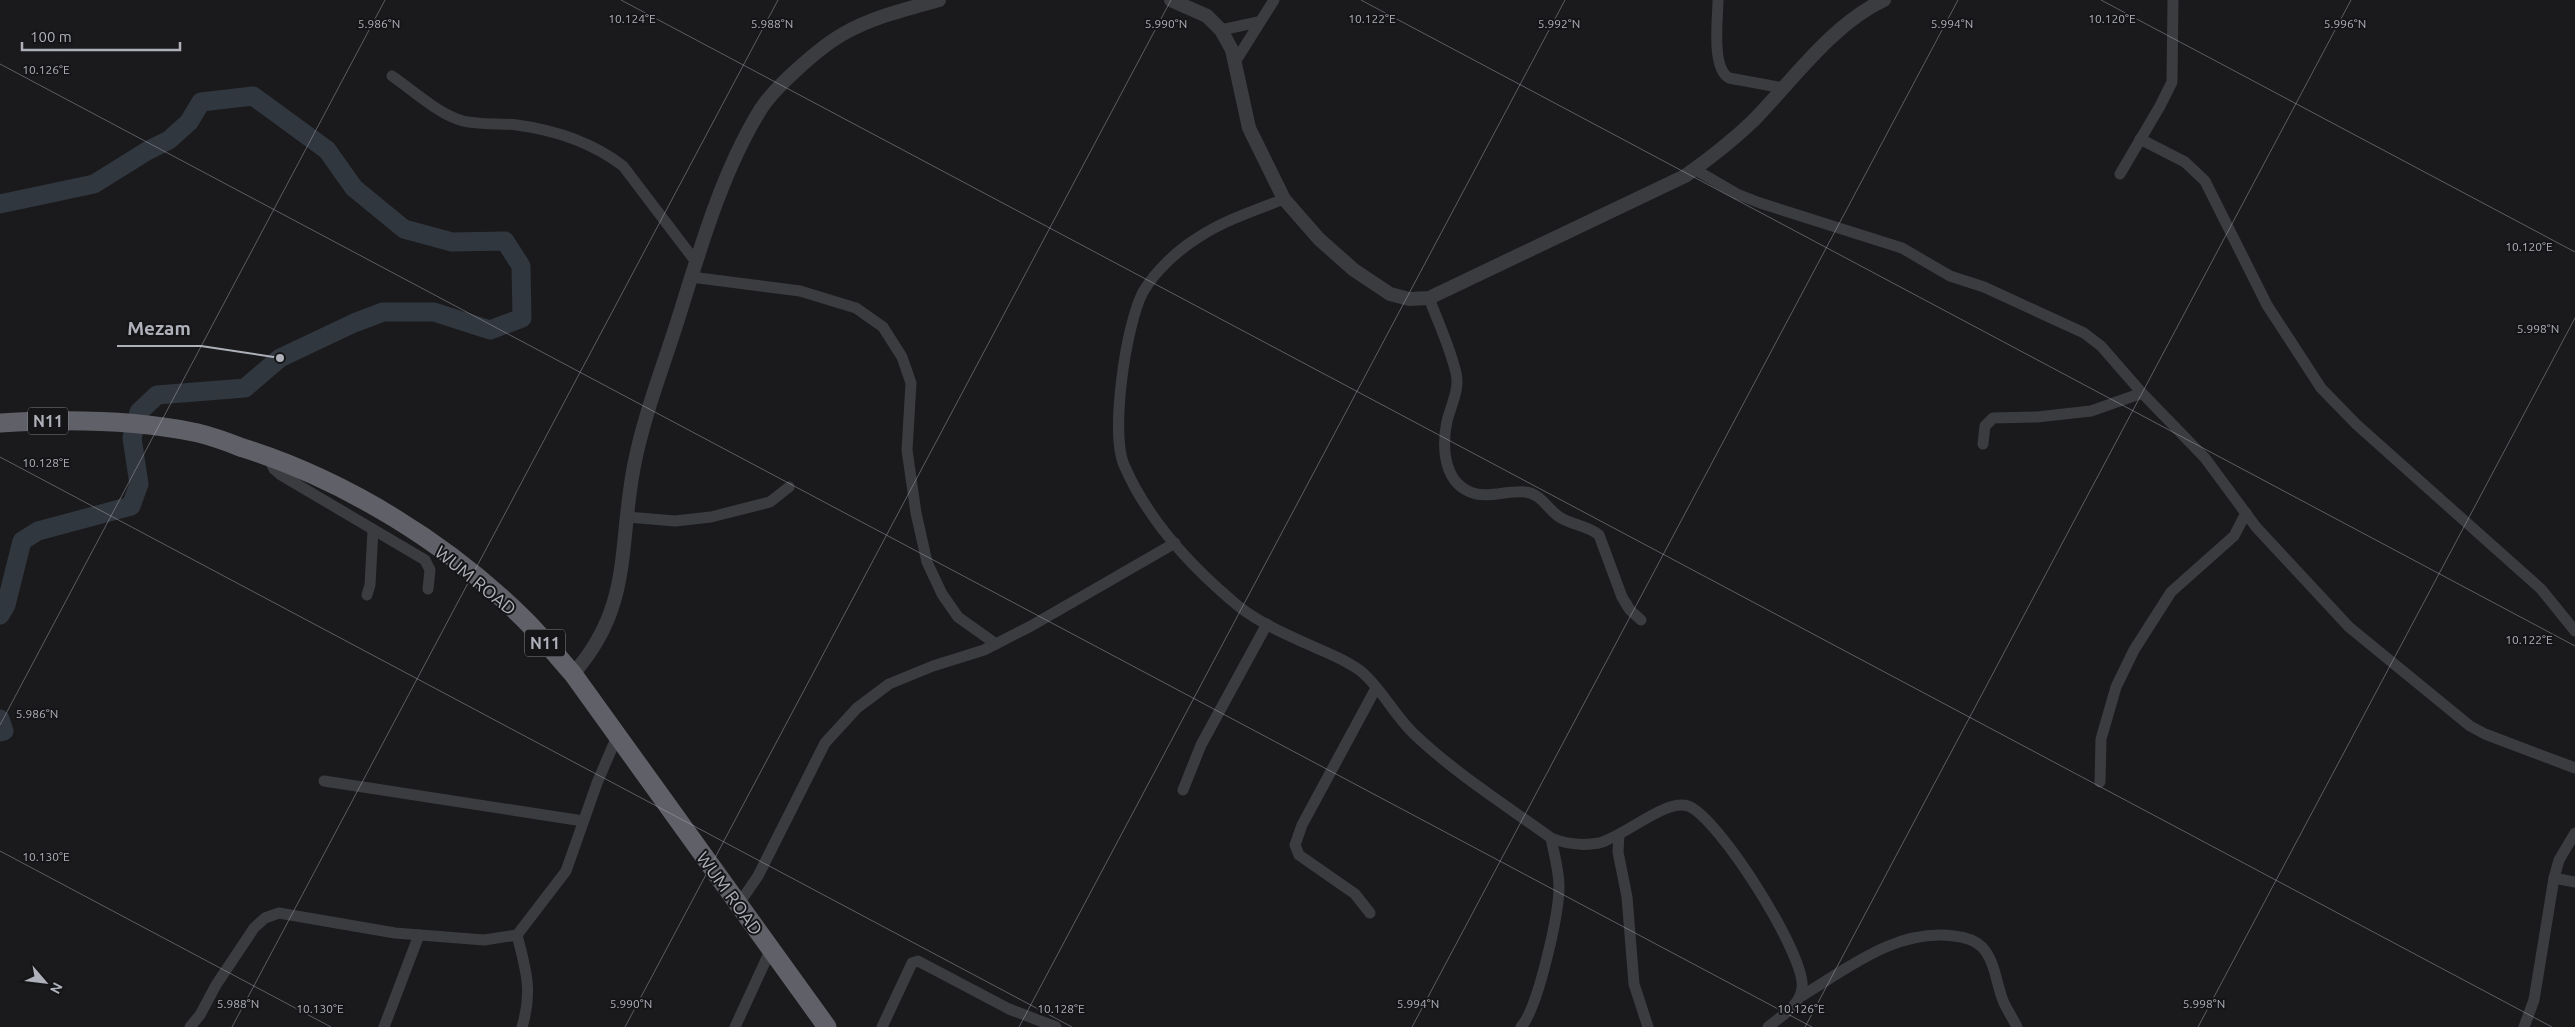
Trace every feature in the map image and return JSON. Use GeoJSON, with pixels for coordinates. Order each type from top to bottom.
{"type":"FeatureCollection","features":[{"type":"Feature","properties":{"kind":"highway","name":"WUM ROAD"},"geometry":{"type":"LineString","coordinates":[[0,422],[96,420],[133,423],[194,432],[267,456],[331,482],[435,546],[490,588],[525,620],[573,674],[827,1027]]}},
{"type":"Feature","properties":{"kind":"street"},"geometry":{"type":"LineString","coordinates":[[573,674],[591,654],[606,628],[616,601],[634,467],[649,403],[696,262],[735,160],[759,110],[796,71],[842,34],[897,11],[939,0]]}},
{"type":"Feature","properties":{"kind":"street"},"geometry":{"type":"LineString","coordinates":[[1172,0],[1207,16],[1221,30],[1232,50],[1248,128],[1284,199],[1319,240],[1354,270],[1390,294],[1409,299],[1429,298],[1685,176],[1718,153],[1745,128],[1844,27],[1884,0]]}},
{"type":"Feature","properties":{"kind":"street"},"geometry":{"type":"LineString","coordinates":[[1235,62],[1258,22],[1274,0]]}},
{"type":"Feature","properties":{"kind":"street"},"geometry":{"type":"LineString","coordinates":[[1718,0],[1718,55],[1723,74],[1729,78],[1783,88]]}},
{"type":"Feature","properties":{"kind":"street"},"geometry":{"type":"LineString","coordinates":[[2120,174],[2172,82],[2173,0]]}},
{"type":"Feature","properties":{"kind":"street"},"geometry":{"type":"LineString","coordinates":[[1221,30],[1258,22]]}},
{"type":"Feature","properties":{"kind":"street"},"geometry":{"type":"LineString","coordinates":[[392,76],[434,106],[464,120],[518,125],[559,135],[610,156],[623,166],[696,262]]}},
{"type":"Feature","properties":{"kind":"street"},"geometry":{"type":"LineString","coordinates":[[2140,140],[2185,162],[2205,181],[2266,304],[2321,388],[2356,424],[2541,589],[2575,631]]}},
{"type":"Feature","properties":{"kind":"street"},"geometry":{"type":"LineString","coordinates":[[1694,169],[1737,194],[1760,203],[1902,248],[1950,276],[1984,287],[2084,333],[2101,346],[2205,458],[2262,534],[2350,627],[2470,726],[2485,734],[2575,768]]}},
{"type":"Feature","properties":{"kind":"street"},"geometry":{"type":"LineString","coordinates":[[1284,199],[1234,218],[1198,237],[1162,268],[1143,292],[1129,336],[1118,417],[1123,463],[1149,509],[1175,544],[1230,600],[1267,624],[1362,672],[1411,732],[1441,759],[1551,838],[1564,843],[1585,845],[1614,837],[1666,808],[1678,804],[1689,806],[1700,814],[1713,826],[1734,854],[1774,915],[1797,962],[1802,987],[1800,997]]}},
{"type":"Feature","properties":{"kind":"street"},"geometry":{"type":"LineString","coordinates":[[691,277],[800,291],[856,308],[883,327],[902,357],[911,383],[908,450],[916,513],[927,562],[942,594],[958,617],[996,644]]}},
{"type":"Feature","properties":{"kind":"street"},"geometry":{"type":"LineString","coordinates":[[1429,298],[1456,374],[1457,389],[1447,420],[1444,442],[1448,470],[1452,478],[1457,484],[1470,492],[1486,495],[1525,492],[1534,494],[1560,517],[1594,530],[1602,540],[1622,597],[1630,610],[1641,620]]}},
{"type":"Feature","properties":{"kind":"street"},"geometry":{"type":"LineString","coordinates":[[1984,444],[1986,426],[1993,418],[2037,417],[2091,411],[2142,392]]}},
{"type":"Feature","properties":{"kind":"street"},"geometry":{"type":"LineString","coordinates":[[267,456],[274,469],[281,475],[425,560],[430,570],[428,590]]}},
{"type":"Feature","properties":{"kind":"street"},"geometry":{"type":"LineString","coordinates":[[627,518],[675,521],[711,517],[770,502],[789,487]]}},
{"type":"Feature","properties":{"kind":"street"},"geometry":{"type":"LineString","coordinates":[[2100,782],[2101,739],[2116,687],[2134,650],[2171,592],[2234,536],[2246,513]]}},
{"type":"Feature","properties":{"kind":"street"},"geometry":{"type":"LineString","coordinates":[[368,595],[373,530]]}},
{"type":"Feature","properties":{"kind":"street"},"geometry":{"type":"LineString","coordinates":[[2234,536],[2249,533],[2262,534]]}},
{"type":"Feature","properties":{"kind":"street"},"geometry":{"type":"LineString","coordinates":[[738,904],[758,876],[825,744],[840,725],[889,684],[996,644],[1175,544]]}},
{"type":"Feature","properties":{"kind":"street"},"geometry":{"type":"LineString","coordinates":[[1183,790],[1201,745],[1267,624]]}},
{"type":"Feature","properties":{"kind":"street"},"geometry":{"type":"LineString","coordinates":[[1370,913],[1355,894],[1304,860],[1295,845],[1302,825],[1376,688]]}},
{"type":"Feature","properties":{"kind":"street"},"geometry":{"type":"LineString","coordinates":[[190,1027],[200,1015],[216,985],[254,928],[265,918],[279,913],[395,933],[484,940],[517,935],[566,871],[583,821],[618,734]]}},
{"type":"Feature","properties":{"kind":"street"},"geometry":{"type":"LineString","coordinates":[[324,781],[583,821]]}},
{"type":"Feature","properties":{"kind":"street"},"geometry":{"type":"LineString","coordinates":[[2524,1027],[2534,1000],[2554,878],[2559,860],[2575,834]]}},
{"type":"Feature","properties":{"kind":"street"},"geometry":{"type":"LineString","coordinates":[[1614,837],[1627,897],[1635,993],[1648,1027]]}},
{"type":"Feature","properties":{"kind":"street"},"geometry":{"type":"LineString","coordinates":[[1521,1027],[1534,1008],[1559,888],[1551,838]]}},
{"type":"Feature","properties":{"kind":"street"},"geometry":{"type":"LineString","coordinates":[[2554,878],[2575,882]]}},
{"type":"Feature","properties":{"kind":"street"},"geometry":{"type":"LineString","coordinates":[[384,1027],[419,934]]}},
{"type":"Feature","properties":{"kind":"street"},"geometry":{"type":"LineString","coordinates":[[517,935],[528,973],[529,991],[528,1009],[522,1027]]}},
{"type":"Feature","properties":{"kind":"street"},"geometry":{"type":"LineString","coordinates":[[1768,1027],[1794,1005],[1800,997],[1879,950],[1924,935],[1955,936],[1975,941],[1983,948],[1994,968],[2004,1003],[2017,1027]]}},
{"type":"Feature","properties":{"kind":"street"},"geometry":{"type":"LineString","coordinates":[[735,1027],[771,949]]}},
{"type":"Feature","properties":{"kind":"street"},"geometry":{"type":"LineString","coordinates":[[882,1027],[912,964],[918,961],[1009,1009],[1056,1027]]}},
{"type":"Feature","properties":{"kind":"waterway"},"geometry":{"type":"LineString","coordinates":[[0,204],[94,184],[147,151],[169,140],[189,122],[201,102],[253,96],[327,150],[354,188],[404,229],[452,242],[505,241],[521,266],[522,318],[490,330],[434,312],[383,312],[354,323],[280,358],[245,388],[157,395],[139,412],[132,438],[139,484],[131,506],[38,531],[22,541],[6,605],[0,615]]}},
{"type":"Feature","properties":{"kind":"waterway"},"geometry":{"type":"LineString","coordinates":[[0,719],[4,731],[0,732]]}},
{"type":"Feature","properties":{"kind":"place","name":"Mezam"},"geometry":{"type":"Point","coordinates":[280,358]}}]}
